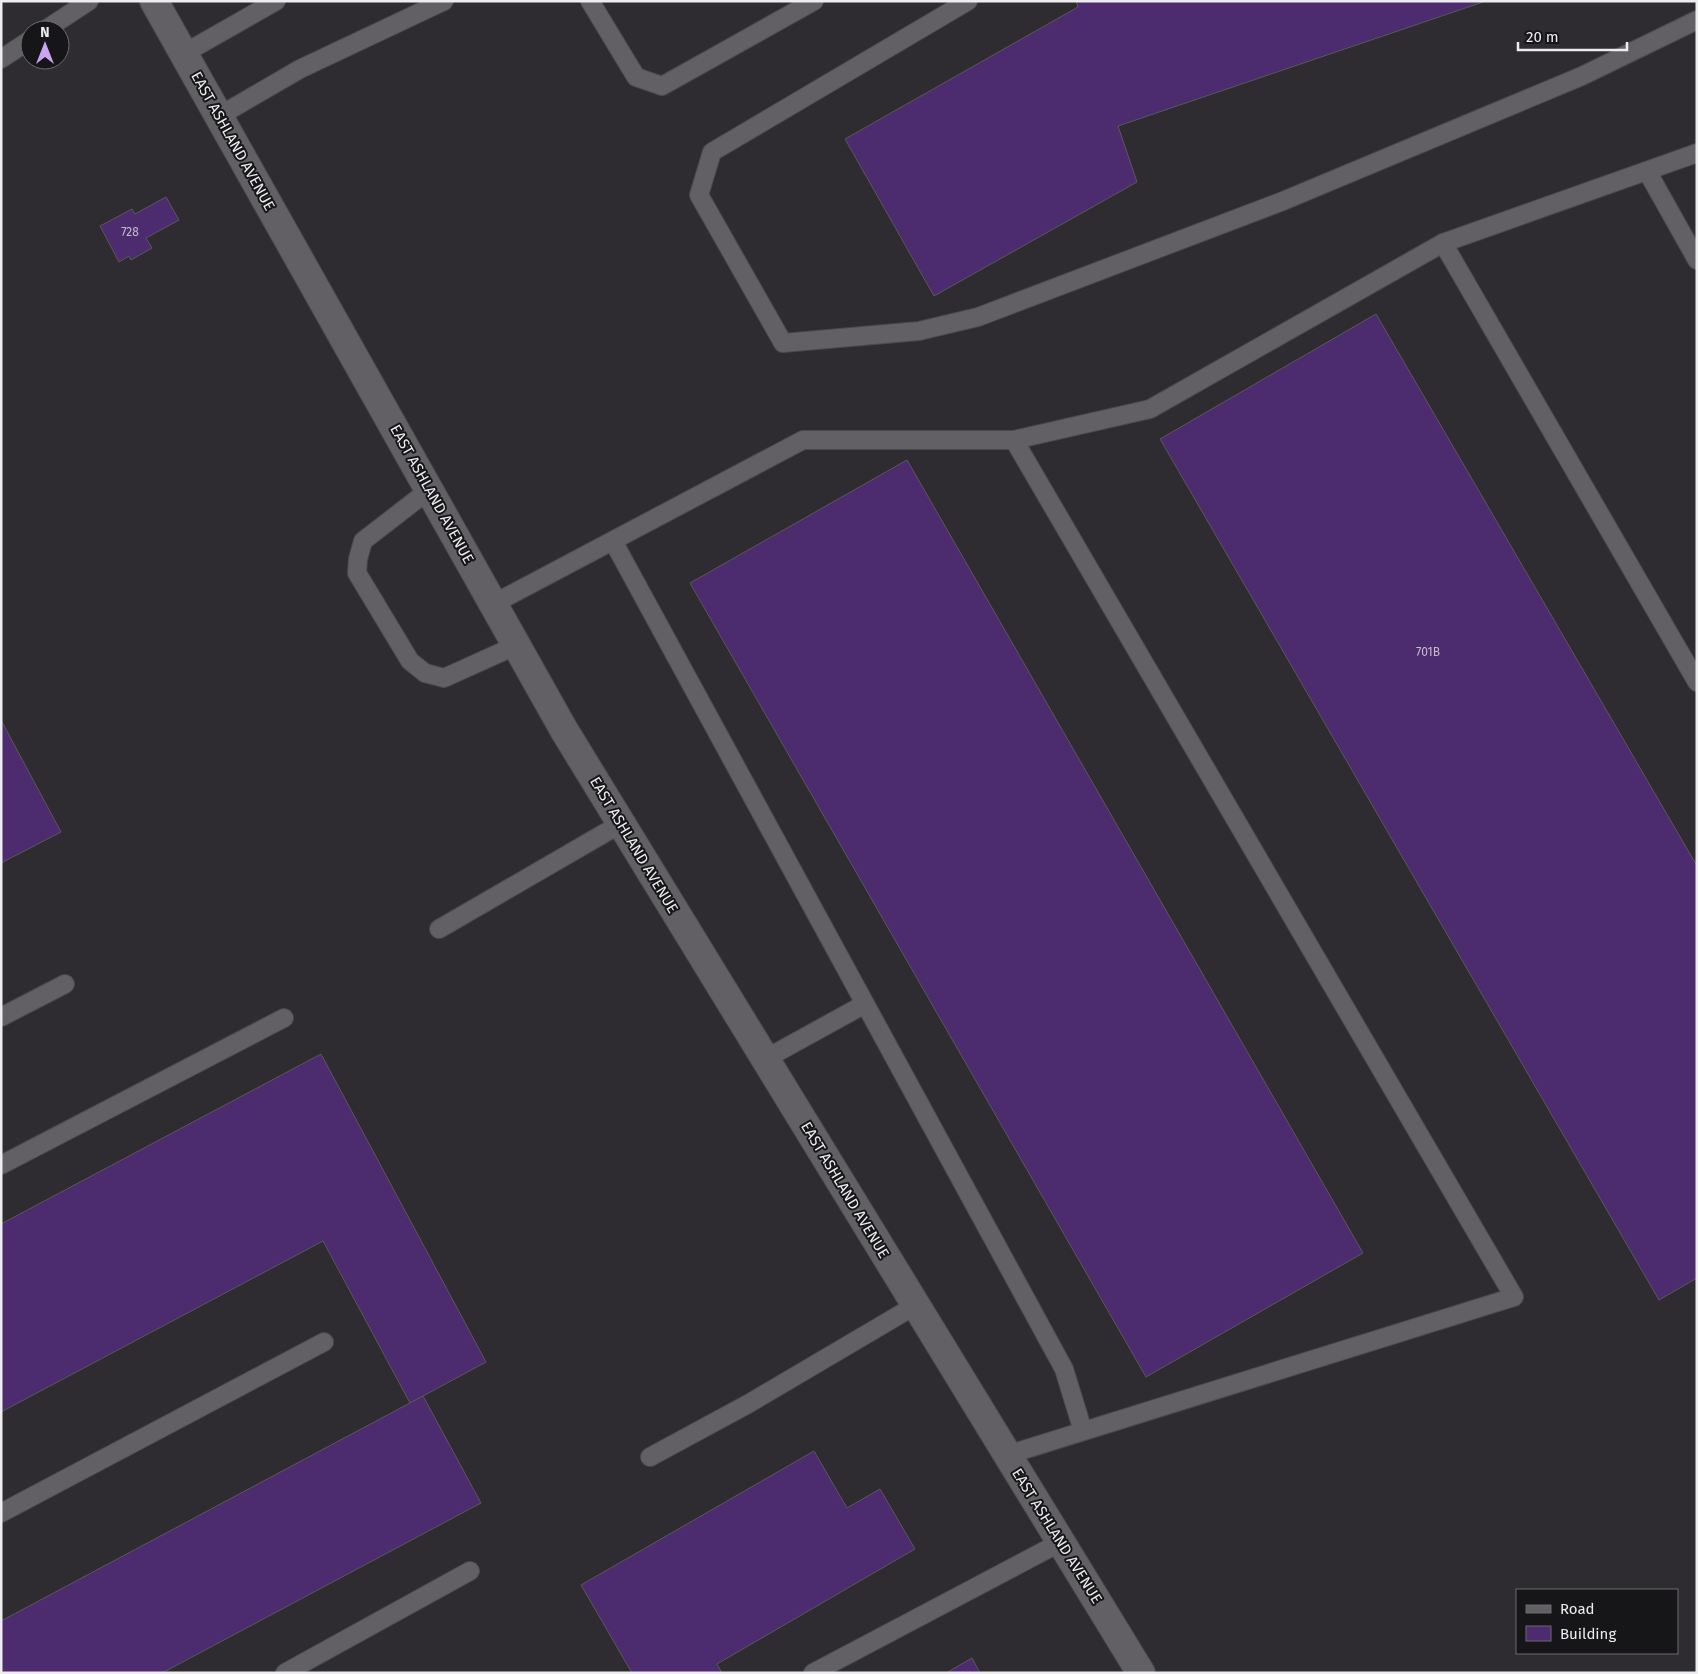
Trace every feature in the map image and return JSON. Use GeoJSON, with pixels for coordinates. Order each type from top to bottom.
{"type":"FeatureCollection","features":[{"type":"Feature","properties":{"kind":"street","name":"EAST ASHLAND AVENUE"},"geometry":{"type":"LineString","coordinates":[[154,1],[564,730],[1141,1673]]}},
{"type":"Feature","properties":{"kind":"lane"},"geometry":{"type":"LineString","coordinates":[[60,20],[89,1]]}},
{"type":"Feature","properties":{"kind":"lane"},"geometry":{"type":"LineString","coordinates":[[184,54],[276,1]]}},
{"type":"Feature","properties":{"kind":"lane"},"geometry":{"type":"LineString","coordinates":[[219,116],[300,69],[444,1]]}},
{"type":"Feature","properties":{"kind":"lane"},"geometry":{"type":"LineString","coordinates":[[590,1],[636,77],[662,86],[814,1]]}},
{"type":"Feature","properties":{"kind":"lane"},"geometry":{"type":"LineString","coordinates":[[968,1],[712,152],[699,195],[783,343],[919,330],[978,317],[1283,201],[1582,76],[1697,20]]}},
{"type":"Feature","properties":{"kind":"lane"},"geometry":{"type":"LineString","coordinates":[[1,59],[20,47]]}},
{"type":"Feature","properties":{"kind":"lane"},"geometry":{"type":"LineString","coordinates":[[493,604],[803,440],[1014,440],[1150,409],[1443,243],[1697,153]]}},
{"type":"Feature","properties":{"kind":"lane"},"geometry":{"type":"LineString","coordinates":[[1647,171],[1697,260]]}},
{"type":"Feature","properties":{"kind":"lane"},"geometry":{"type":"LineString","coordinates":[[1443,243],[1697,682]]}},
{"type":"Feature","properties":{"kind":"lane"},"geometry":{"type":"LineString","coordinates":[[1007,1455],[1514,1297],[1014,440]]}},
{"type":"Feature","properties":{"kind":"lane"},"geometry":{"type":"LineString","coordinates":[[429,490],[363,541],[358,559],[357,573],[410,661],[425,672],[444,678],[517,645]]}},
{"type":"Feature","properties":{"kind":"lane"},"geometry":{"type":"LineString","coordinates":[[613,541],[1064,1369],[1082,1431]]}},
{"type":"Feature","properties":{"kind":"lane"},"geometry":{"type":"LineString","coordinates":[[440,929],[622,823]]}},
{"type":"Feature","properties":{"kind":"lane"},"geometry":{"type":"LineString","coordinates":[[1,1017],[65,984]]}},
{"type":"Feature","properties":{"kind":"lane"},"geometry":{"type":"LineString","coordinates":[[765,1059],[865,1004]]}},
{"type":"Feature","properties":{"kind":"lane"},"geometry":{"type":"LineString","coordinates":[[1,1165],[284,1018]]}},
{"type":"Feature","properties":{"kind":"lane"},"geometry":{"type":"LineString","coordinates":[[650,1457],[748,1404],[916,1305]]}},
{"type":"Feature","properties":{"kind":"lane"},"geometry":{"type":"LineString","coordinates":[[1,1513],[324,1342]]}},
{"type":"Feature","properties":{"kind":"lane"},"geometry":{"type":"LineString","coordinates":[[813,1673],[1061,1542]]}},
{"type":"Feature","properties":{"kind":"lane"},"geometry":{"type":"LineString","coordinates":[[285,1673],[470,1571]]}},
{"type":"Feature","properties":{"kind":"building"},"geometry":{"type":"Polygon","coordinates":[[[1076,1],[1486,1],[1118,126],[1137,182],[934,296],[845,139],[1078,7],[1076,1]]]}},
{"type":"Feature","properties":{"kind":"building"},"geometry":{"type":"Polygon","coordinates":[[[166,197],[179,220],[146,238],[152,248],[131,260],[129,256],[119,262],[100,226],[132,209],[135,214],[166,197]]]}},
{"type":"Feature","properties":{"kind":"building"},"geometry":{"type":"Polygon","coordinates":[[[1376,314],[1697,866],[1697,1278],[1659,1300],[1160,439],[1376,314]]]}},
{"type":"Feature","properties":{"kind":"building"},"geometry":{"type":"Polygon","coordinates":[[[907,460],[1363,1253],[1146,1377],[690,583],[907,460]]]}},
{"type":"Feature","properties":{"kind":"building"},"geometry":{"type":"Polygon","coordinates":[[[1,720],[61,832],[1,863],[1,720]]]}},
{"type":"Feature","properties":{"kind":"building"},"geometry":{"type":"Polygon","coordinates":[[[321,1054],[486,1362],[410,1403],[323,1241],[1,1412],[1,1224],[321,1054]]]}},
{"type":"Feature","properties":{"kind":"building"},"geometry":{"type":"Polygon","coordinates":[[[423,1396],[481,1503],[162,1673],[1,1673],[1,1621],[423,1396]]]}},
{"type":"Feature","properties":{"kind":"building"},"geometry":{"type":"Polygon","coordinates":[[[814,1451],[847,1508],[880,1489],[915,1549],[717,1664],[722,1673],[632,1673],[581,1585],[814,1451]]]}},
{"type":"Feature","properties":{"kind":"building"},"geometry":{"type":"Polygon","coordinates":[[[972,1658],[980,1673],[946,1673],[972,1658]]]}}]}
